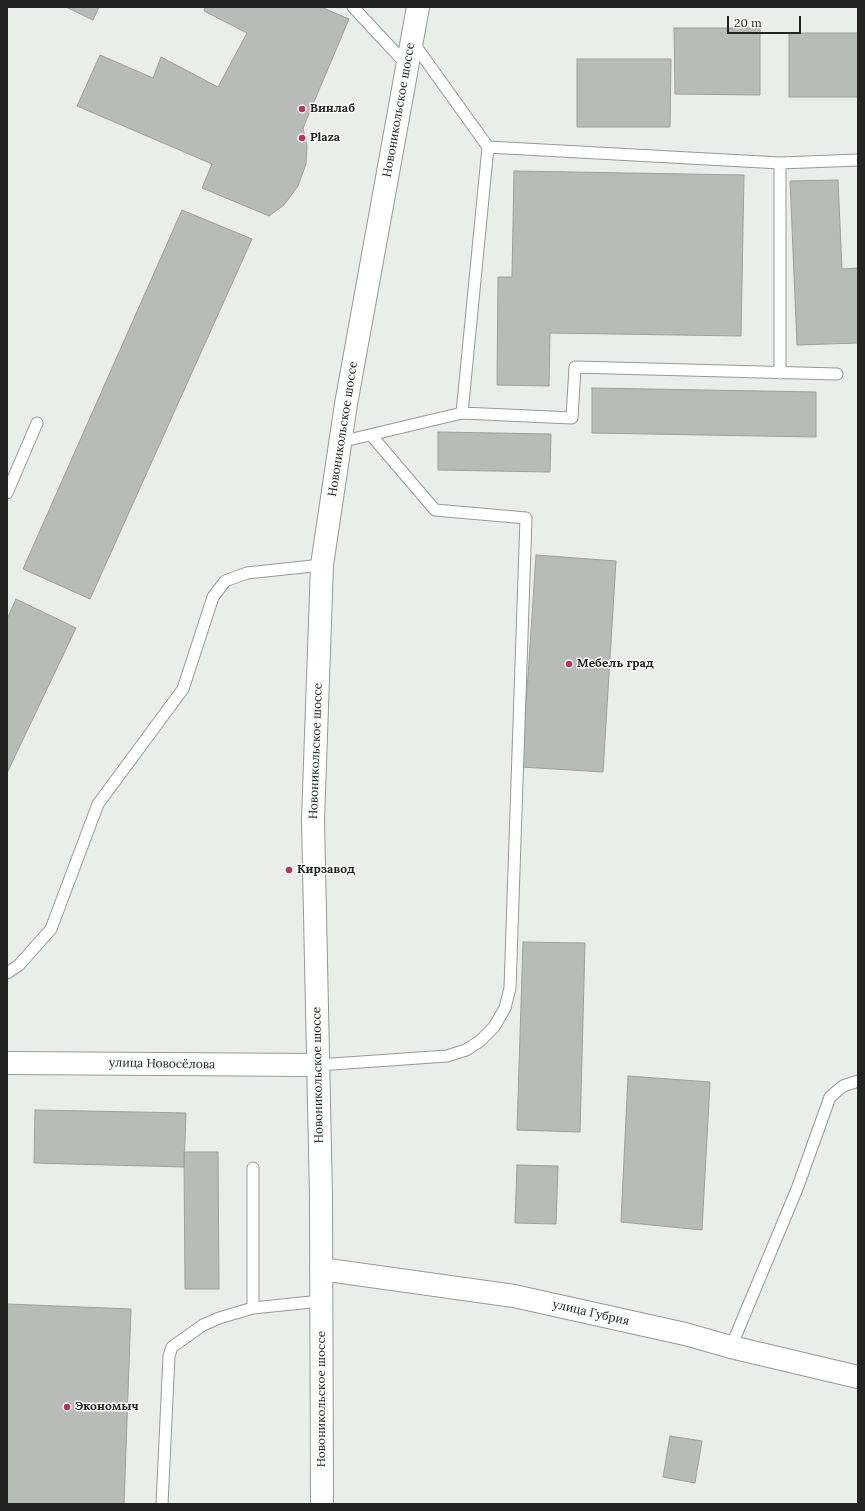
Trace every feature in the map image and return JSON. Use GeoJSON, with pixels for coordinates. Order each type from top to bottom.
{"type":"FeatureCollection","features":[{"type":"Feature","properties":{"kind":"main road","name":"Новоникольское шоссе"},"geometry":{"type":"LineString","coordinates":[[322,1504],[321,1197],[314,820],[322,565],[340,442],[418,7]]}},
{"type":"Feature","properties":{"kind":"main road","name":"улица Новосёлова"},"geometry":{"type":"LineString","coordinates":[[7,1063],[318,1066]]}},
{"type":"Feature","properties":{"kind":"main road","name":"улица Губрия"},"geometry":{"type":"LineString","coordinates":[[321,1269],[514,1296],[685,1334],[731,1347],[858,1377]]}},
{"type":"Feature","properties":{"kind":"lane"},"geometry":{"type":"LineString","coordinates":[[353,7],[407,65]]}},
{"type":"Feature","properties":{"kind":"lane"},"geometry":{"type":"LineString","coordinates":[[412,41],[488,147],[462,413]]}},
{"type":"Feature","properties":{"kind":"lane"},"geometry":{"type":"LineString","coordinates":[[488,147],[780,163],[858,160]]}},
{"type":"Feature","properties":{"kind":"lane"},"geometry":{"type":"LineString","coordinates":[[780,163],[780,373]]}},
{"type":"Feature","properties":{"kind":"lane"},"geometry":{"type":"LineString","coordinates":[[340,442],[462,413],[572,418],[575,367],[837,374]]}},
{"type":"Feature","properties":{"kind":"lane"},"geometry":{"type":"LineString","coordinates":[[7,493],[37,423]]}},
{"type":"Feature","properties":{"kind":"lane"},"geometry":{"type":"LineString","coordinates":[[318,1066],[447,1056],[466,1050],[480,1041],[494,1027],[505,1008],[510,988],[526,518],[435,510],[371,435]]}},
{"type":"Feature","properties":{"kind":"lane"},"geometry":{"type":"LineString","coordinates":[[7,973],[19,965],[52,929],[98,804],[183,689],[213,596],[225,581],[247,573],[322,565]]}},
{"type":"Feature","properties":{"kind":"lane"},"geometry":{"type":"LineString","coordinates":[[731,1347],[797,1189],[830,1097],[843,1086],[858,1081]]}},
{"type":"Feature","properties":{"kind":"lane"},"geometry":{"type":"LineString","coordinates":[[253,1168],[254,1308]]}},
{"type":"Feature","properties":{"kind":"lane"},"geometry":{"type":"LineString","coordinates":[[162,1504],[169,1356],[172,1347],[203,1325],[219,1318],[254,1308],[321,1301]]}},
{"type":"Feature","properties":{"kind":"building"},"geometry":{"type":"Polygon","coordinates":[[[66,7],[99,7],[93,20],[66,7]]]}},
{"type":"Feature","properties":{"kind":"building"},"geometry":{"type":"Polygon","coordinates":[[[205,7],[321,7],[349,19],[303,128],[307,146],[306,164],[298,186],[284,205],[269,216],[202,188],[212,164],[77,106],[100,55],[153,78],[161,57],[218,87],[247,33],[204,11],[205,7]]]}},
{"type":"Feature","properties":{"kind":"building"},"geometry":{"type":"Polygon","coordinates":[[[674,28],[760,28],[760,95],[675,94],[674,28]]]}},
{"type":"Feature","properties":{"kind":"building"},"geometry":{"type":"Polygon","coordinates":[[[789,33],[858,33],[858,97],[789,97],[789,33]]]}},
{"type":"Feature","properties":{"kind":"building"},"geometry":{"type":"Polygon","coordinates":[[[577,59],[671,59],[670,127],[577,127],[577,59]]]}},
{"type":"Feature","properties":{"kind":"building"},"geometry":{"type":"Polygon","coordinates":[[[514,171],[744,175],[741,336],[550,333],[549,386],[497,385],[498,277],[512,277],[514,171]]]}},
{"type":"Feature","properties":{"kind":"building"},"geometry":{"type":"Polygon","coordinates":[[[838,180],[842,269],[858,268],[858,343],[797,345],[790,181],[838,180]]]}},
{"type":"Feature","properties":{"kind":"building"},"geometry":{"type":"Polygon","coordinates":[[[182,210],[252,239],[90,599],[23,569],[182,210]]]}},
{"type":"Feature","properties":{"kind":"building"},"geometry":{"type":"Polygon","coordinates":[[[592,388],[816,392],[816,437],[592,433],[592,388]]]}},
{"type":"Feature","properties":{"kind":"building"},"geometry":{"type":"Polygon","coordinates":[[[438,432],[551,434],[550,472],[438,470],[438,432]]]}},
{"type":"Feature","properties":{"kind":"building","name":"Мебель град"},"geometry":{"type":"Polygon","coordinates":[[[536,555],[616,561],[603,772],[522,767],[536,555]]]}},
{"type":"Feature","properties":{"kind":"building"},"geometry":{"type":"Polygon","coordinates":[[[16,599],[76,628],[7,773],[7,619],[16,599]]]}},
{"type":"Feature","properties":{"kind":"building"},"geometry":{"type":"Polygon","coordinates":[[[523,942],[585,943],[580,1132],[517,1130],[523,942]]]}},
{"type":"Feature","properties":{"kind":"building"},"geometry":{"type":"Polygon","coordinates":[[[628,1076],[710,1082],[702,1230],[621,1222],[628,1076]]]}},
{"type":"Feature","properties":{"kind":"building"},"geometry":{"type":"Polygon","coordinates":[[[35,1110],[186,1113],[184,1167],[34,1163],[35,1110]]]}},
{"type":"Feature","properties":{"kind":"building"},"geometry":{"type":"Polygon","coordinates":[[[184,1152],[218,1152],[219,1289],[185,1289],[184,1152]]]}},
{"type":"Feature","properties":{"kind":"building"},"geometry":{"type":"Polygon","coordinates":[[[517,1165],[558,1166],[556,1224],[515,1223],[517,1165]]]}},
{"type":"Feature","properties":{"kind":"building","name":"Экономыч"},"geometry":{"type":"Polygon","coordinates":[[[7,1304],[131,1309],[124,1504],[7,1504],[7,1304]]]}},
{"type":"Feature","properties":{"kind":"building"},"geometry":{"type":"Polygon","coordinates":[[[670,1436],[702,1441],[695,1483],[663,1477],[670,1436]]]}},
{"type":"Feature","properties":{"kind":"place","name":"Винлаб"},"geometry":{"type":"Point","coordinates":[302,109]}},
{"type":"Feature","properties":{"kind":"place","name":"Plaza"},"geometry":{"type":"Point","coordinates":[302,138]}},
{"type":"Feature","properties":{"kind":"place","name":"Мебель град"},"geometry":{"type":"Point","coordinates":[569,664]}},
{"type":"Feature","properties":{"kind":"place","name":"Кирзавод"},"geometry":{"type":"Point","coordinates":[289,870]}},
{"type":"Feature","properties":{"kind":"place","name":"Экономыч"},"geometry":{"type":"Point","coordinates":[67,1407]}}]}
